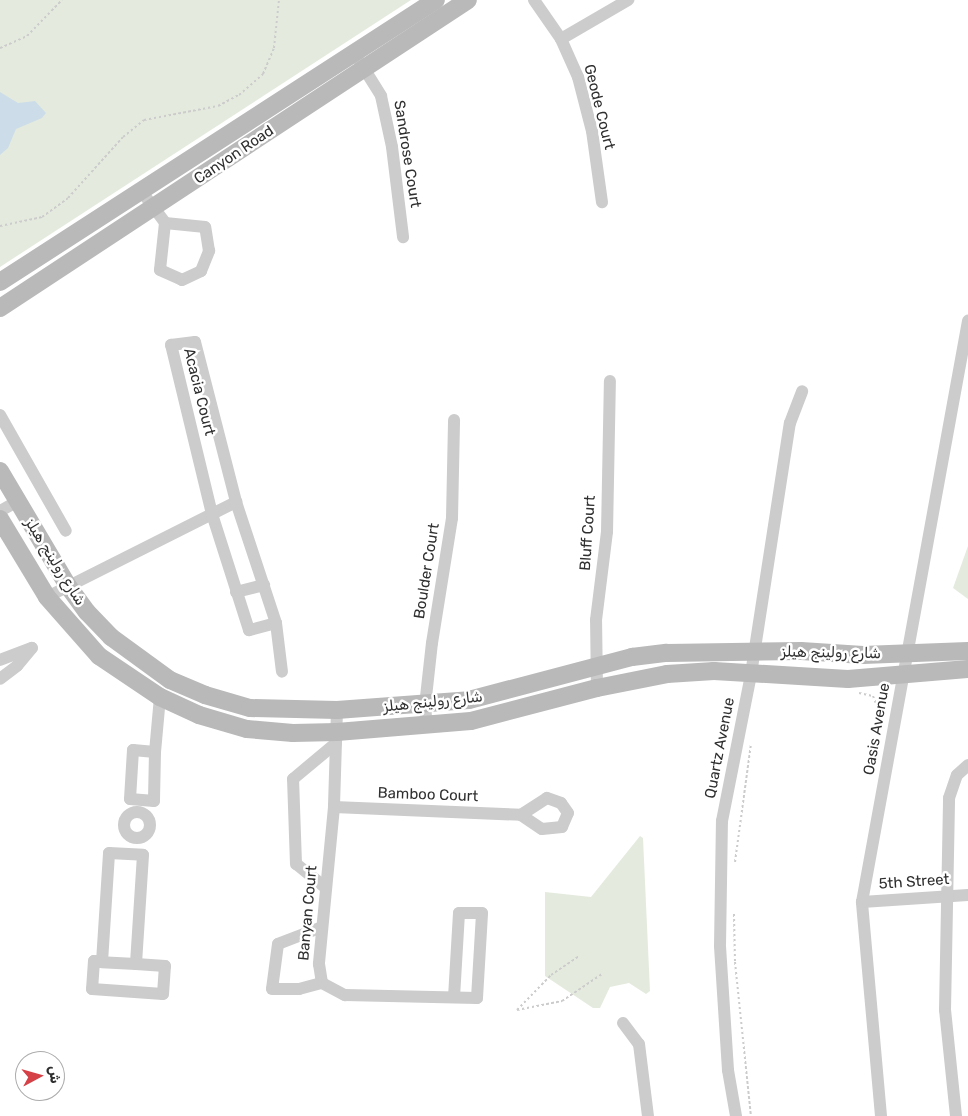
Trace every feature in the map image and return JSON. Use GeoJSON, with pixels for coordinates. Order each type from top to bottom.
{"type":"FeatureCollection","features":[{"type":"Feature","properties":{"kind":"main road","name":"Canyon Road"},"geometry":{"type":"LineString","coordinates":[[0,282],[142,192],[436,0]]}},
{"type":"Feature","properties":{"kind":"main road","name":"Canyon Road"},"geometry":{"type":"LineString","coordinates":[[0,308],[468,0]]}},
{"type":"Feature","properties":{"kind":"main road","name":"شارع رولينج هيلز"},"geometry":{"type":"LineString","coordinates":[[0,471],[68,586],[87,612],[111,637],[170,680],[205,695],[250,708],[337,710],[425,706],[469,700],[632,657],[667,653],[907,654],[968,651]]}},
{"type":"Feature","properties":{"kind":"main road","name":"شارع رولينج هيلز"},"geometry":{"type":"LineString","coordinates":[[0,519],[47,597],[99,656],[160,697],[200,715],[246,729],[337,738],[471,721],[597,688],[667,674],[714,671],[848,679],[903,677],[968,669]]}},
{"type":"Feature","properties":{"kind":"street","name":"Geode Court"},"geometry":{"type":"LineString","coordinates":[[534,0],[561,39],[578,77],[592,131],[602,202]]}},
{"type":"Feature","properties":{"kind":"street"},"geometry":{"type":"LineString","coordinates":[[561,39],[628,0]]}},
{"type":"Feature","properties":{"kind":"street","name":"Sandrose Court"},"geometry":{"type":"LineString","coordinates":[[354,53],[381,96],[392,147],[403,237]]}},
{"type":"Feature","properties":{"kind":"street"},"geometry":{"type":"LineString","coordinates":[[142,192],[165,223],[160,270],[182,280],[201,272],[209,251],[205,227],[165,223]]}},
{"type":"Feature","properties":{"kind":"street","name":"Oasis Avenue"},"geometry":{"type":"LineString","coordinates":[[881,1116],[862,902],[968,320]]}},
{"type":"Feature","properties":{"kind":"street","name":"Acacia Court"},"geometry":{"type":"LineString","coordinates":[[276,623],[249,630],[212,514],[171,345],[194,342],[236,502],[276,623],[282,672]]}},
{"type":"Feature","properties":{"kind":"street","name":"Bluff Court"},"geometry":{"type":"LineString","coordinates":[[597,688],[596,620],[606,532],[610,381]]}},
{"type":"Feature","properties":{"kind":"street","name":"Quartz Avenue"},"geometry":{"type":"LineString","coordinates":[[736,1116],[728,1070],[720,946],[722,821],[751,674],[790,423],[802,391]]}},
{"type":"Feature","properties":{"kind":"street"},"geometry":{"type":"LineString","coordinates":[[0,415],[66,531]]}},
{"type":"Feature","properties":{"kind":"street","name":"Boulder Court"},"geometry":{"type":"LineString","coordinates":[[427,726],[425,706],[452,518],[454,420]]}},
{"type":"Feature","properties":{"kind":"street"},"geometry":{"type":"LineString","coordinates":[[0,511],[18,501]]}},
{"type":"Feature","properties":{"kind":"street"},"geometry":{"type":"LineString","coordinates":[[47,597],[236,502]]}},
{"type":"Feature","properties":{"kind":"street"},"geometry":{"type":"LineString","coordinates":[[236,592],[264,584]]}},
{"type":"Feature","properties":{"kind":"street"},"geometry":{"type":"LineString","coordinates":[[0,660],[32,648],[17,666],[0,679]]}},
{"type":"Feature","properties":{"kind":"street"},"geometry":{"type":"LineString","coordinates":[[134,838],[125,830],[125,821],[130,814],[141,806],[154,800],[155,752],[160,697]]}},
{"type":"Feature","properties":{"kind":"street","name":"Banyan Court"},"geometry":{"type":"LineString","coordinates":[[322,983],[319,964],[334,807],[337,710]]}},
{"type":"Feature","properties":{"kind":"street"},"geometry":{"type":"LineString","coordinates":[[326,888],[296,864],[293,779],[337,738]]}},
{"type":"Feature","properties":{"kind":"street"},"geometry":{"type":"LineString","coordinates":[[134,838],[146,836],[150,829],[149,820],[141,806],[130,799],[133,750],[155,752]]}},
{"type":"Feature","properties":{"kind":"street"},"geometry":{"type":"LineString","coordinates":[[956,1116],[944,1010],[949,896],[949,798],[957,775],[968,765]]}},
{"type":"Feature","properties":{"kind":"street","name":"Bamboo Court"},"geometry":{"type":"LineString","coordinates":[[334,807],[521,815]]}},
{"type":"Feature","properties":{"kind":"street"},"geometry":{"type":"LineString","coordinates":[[132,854],[134,838]]}},
{"type":"Feature","properties":{"kind":"street"},"geometry":{"type":"LineString","coordinates":[[102,962],[109,853],[132,854],[143,855],[136,964]]}},
{"type":"Feature","properties":{"kind":"street","name":"5th Street"},"geometry":{"type":"LineString","coordinates":[[862,902],[968,896]]}},
{"type":"Feature","properties":{"kind":"street"},"geometry":{"type":"LineString","coordinates":[[322,926],[278,944],[272,989],[299,989],[322,983],[345,994],[477,998],[482,913],[459,912],[454,997]]}},
{"type":"Feature","properties":{"kind":"street"},"geometry":{"type":"LineString","coordinates":[[94,961],[136,964],[165,966],[163,994],[92,989],[94,961]]}},
{"type":"Feature","properties":{"kind":"street"},"geometry":{"type":"LineString","coordinates":[[623,1023],[639,1044],[648,1116]]}},
{"type":"Feature","properties":{"kind":"path"},"geometry":{"type":"LineString","coordinates":[[0,48],[27,36],[62,0]]}},
{"type":"Feature","properties":{"kind":"path"},"geometry":{"type":"LineString","coordinates":[[0,226],[42,217],[68,198],[123,137],[144,120],[218,106],[239,95],[263,74],[274,48],[279,0]]}},
{"type":"Feature","properties":{"kind":"path"},"geometry":{"type":"LineString","coordinates":[[857,693],[873,696],[884,726]]}},
{"type":"Feature","properties":{"kind":"path"},"geometry":{"type":"LineString","coordinates":[[734,864],[751,740]]}},
{"type":"Feature","properties":{"kind":"path"},"geometry":{"type":"LineString","coordinates":[[734,913],[735,962],[751,1116]]}},
{"type":"Feature","properties":{"kind":"path"},"geometry":{"type":"LineString","coordinates":[[578,956],[551,975],[517,1010],[562,1001],[602,974]]}},
{"type":"Feature","properties":{"kind":"shaded area"},"geometry":{"type":"Polygon","coordinates":[[[0,0],[411,0],[0,267],[0,0]]]}},
{"type":"Feature","properties":{"kind":"shaded area"},"geometry":{"type":"Polygon","coordinates":[[[968,546],[968,599],[953,588],[968,546]]]}},
{"type":"Feature","properties":{"kind":"shaded area"},"geometry":{"type":"Polygon","coordinates":[[[640,836],[643,838],[650,991],[646,994],[629,983],[610,987],[600,1008],[593,1008],[545,976],[545,892],[591,897],[640,836]]]}},
{"type":"Feature","properties":{"kind":"water"},"geometry":{"type":"Polygon","coordinates":[[[0,92],[18,103],[35,101],[46,113],[42,118],[16,129],[8,148],[0,155],[0,92]]]}}]}
